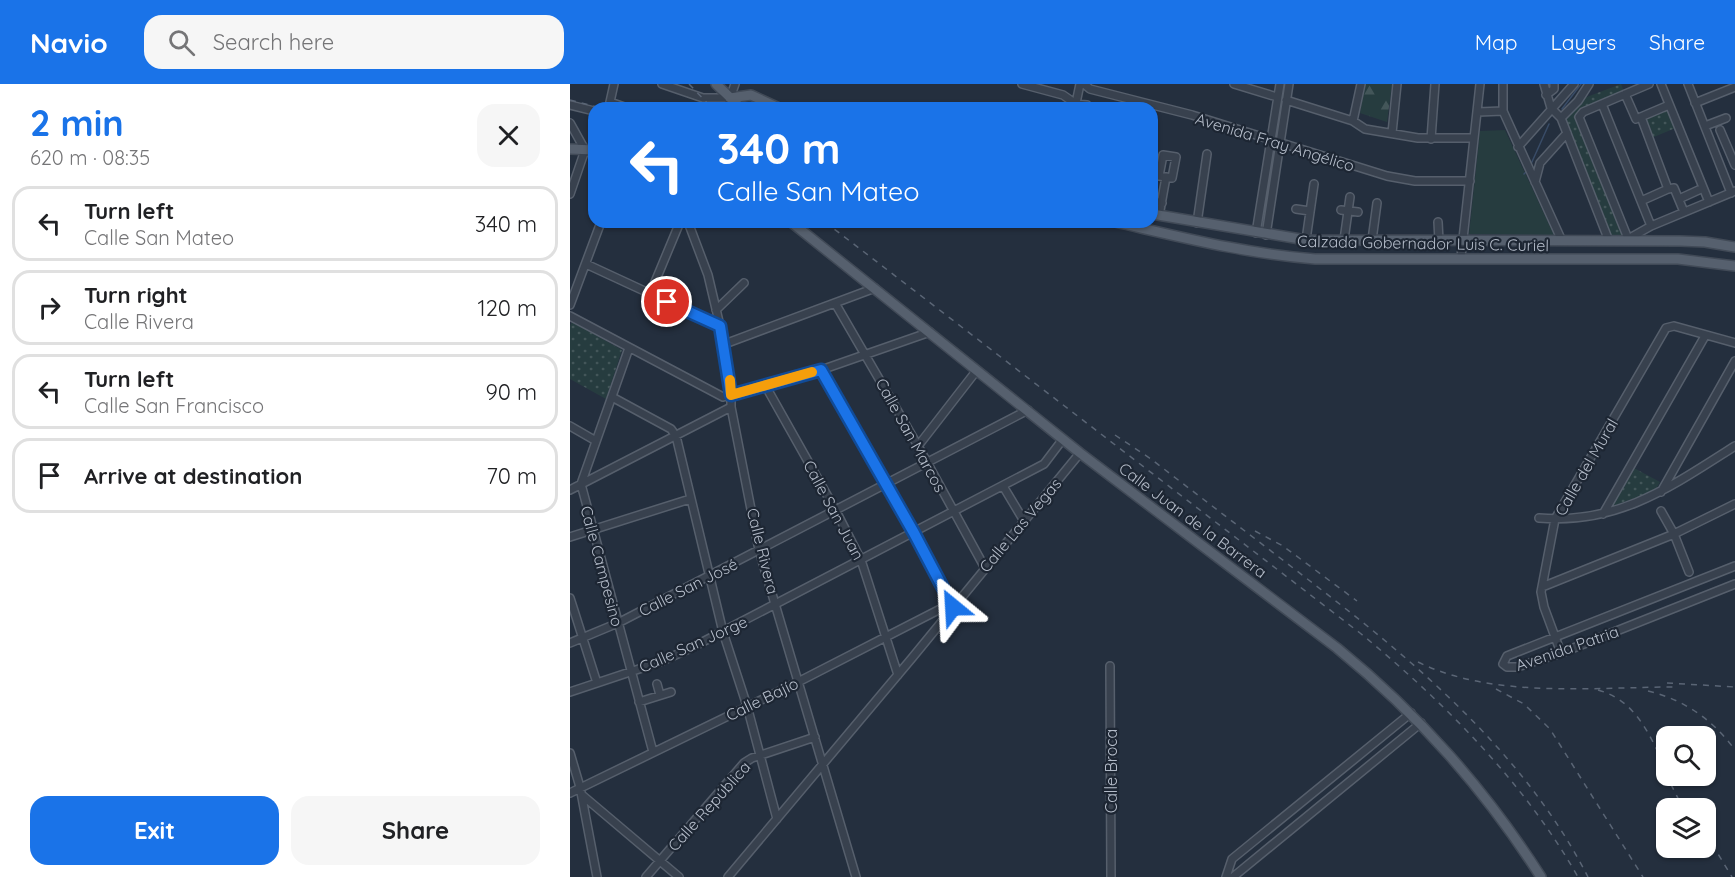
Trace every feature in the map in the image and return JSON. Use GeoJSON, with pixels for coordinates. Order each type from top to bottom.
{"type":"FeatureCollection","features":[{"type":"Feature","properties":{"kind":"main road"},"geometry":{"type":"LineString","coordinates":[[716,84],[734,102]]}},
{"type":"Feature","properties":{"kind":"main road"},"geometry":{"type":"LineString","coordinates":[[730,98],[751,95],[766,102]]}},
{"type":"Feature","properties":{"kind":"main road"},"geometry":{"type":"LineString","coordinates":[[570,149],[588,150]]}},
{"type":"Feature","properties":{"kind":"main road","name":"Calzada Gobernador Luis C. Curiel"},"geometry":{"type":"LineString","coordinates":[[1158,215],[1306,240],[1629,240],[1705,242],[1735,247]]}},
{"type":"Feature","properties":{"kind":"main road","name":"Calle Juan de la Barrera"},"geometry":{"type":"LineString","coordinates":[[799,228],[1063,440],[1337,648],[1411,713],[1449,753],[1485,795],[1541,877]]}},
{"type":"Feature","properties":{"kind":"main road","name":"Calzada Gobernador Luis C. Curiel"},"geometry":{"type":"LineString","coordinates":[[1141,228],[1252,253],[1315,259],[1461,257],[1571,260],[1678,259],[1735,266]]}},
{"type":"Feature","properties":{"kind":"street"},"geometry":{"type":"LineString","coordinates":[[609,102],[614,84]]}},
{"type":"Feature","properties":{"kind":"street"},"geometry":{"type":"LineString","coordinates":[[662,84],[709,99],[730,98],[735,84]]}},
{"type":"Feature","properties":{"kind":"street"},"geometry":{"type":"LineString","coordinates":[[683,84],[694,95]]}},
{"type":"Feature","properties":{"kind":"street"},"geometry":{"type":"LineString","coordinates":[[1022,84],[1063,95],[1071,102]]}},
{"type":"Feature","properties":{"kind":"street"},"geometry":{"type":"LineString","coordinates":[[1234,84],[1278,97]]}},
{"type":"Feature","properties":{"kind":"street"},"geometry":{"type":"LineString","coordinates":[[1261,234],[1271,140],[1280,84]]}},
{"type":"Feature","properties":{"kind":"street"},"geometry":{"type":"LineString","coordinates":[[1261,234],[1281,143],[1289,84]]}},
{"type":"Feature","properties":{"kind":"street"},"geometry":{"type":"LineString","coordinates":[[1353,121],[1361,84]]}},
{"type":"Feature","properties":{"kind":"street"},"geometry":{"type":"LineString","coordinates":[[1392,133],[1397,84]]}},
{"type":"Feature","properties":{"kind":"street"},"geometry":{"type":"LineString","coordinates":[[1431,138],[1435,84]]}},
{"type":"Feature","properties":{"kind":"street"},"geometry":{"type":"LineString","coordinates":[[1461,257],[1480,84]]}},
{"type":"Feature","properties":{"kind":"street"},"geometry":{"type":"LineString","coordinates":[[1503,84],[1503,111],[1562,241]]}},
{"type":"Feature","properties":{"kind":"street"},"geometry":{"type":"LineString","coordinates":[[1544,84],[1551,108],[1561,118],[1609,241]]}},
{"type":"Feature","properties":{"kind":"street"},"geometry":{"type":"LineString","coordinates":[[1546,95],[1554,89],[1554,84]]}},
{"type":"Feature","properties":{"kind":"street"},"geometry":{"type":"LineString","coordinates":[[1518,147],[1574,84]]}},
{"type":"Feature","properties":{"kind":"street"},"geometry":{"type":"LineString","coordinates":[[1561,118],[1581,98],[1589,84]]}},
{"type":"Feature","properties":{"kind":"street"},"geometry":{"type":"LineString","coordinates":[[1649,84],[1580,115],[1580,120],[1629,240],[1652,226],[1733,192],[1688,84]]}},
{"type":"Feature","properties":{"kind":"street"},"geometry":{"type":"LineString","coordinates":[[1661,84],[1709,202]]}},
{"type":"Feature","properties":{"kind":"street"},"geometry":{"type":"LineString","coordinates":[[1077,102],[1086,85]]}},
{"type":"Feature","properties":{"kind":"street"},"geometry":{"type":"LineString","coordinates":[[1086,85],[1086,102]]}},
{"type":"Feature","properties":{"kind":"street","name":"Avenida Fray Angélico"},"geometry":{"type":"LineString","coordinates":[[1086,85],[1146,102]]}},
{"type":"Feature","properties":{"kind":"street"},"geometry":{"type":"LineString","coordinates":[[1695,103],[1735,87]]}},
{"type":"Feature","properties":{"kind":"street"},"geometry":{"type":"LineString","coordinates":[[1626,94],[1668,189]]}},
{"type":"Feature","properties":{"kind":"street"},"geometry":{"type":"LineString","coordinates":[[1287,100],[1353,121],[1365,129],[1431,138],[1473,138]]}},
{"type":"Feature","properties":{"kind":"street"},"geometry":{"type":"LineString","coordinates":[[1602,104],[1652,226]]}},
{"type":"Feature","properties":{"kind":"street"},"geometry":{"type":"LineString","coordinates":[[570,105],[588,110]]}},
{"type":"Feature","properties":{"kind":"street","name":"Avenida Fray Angélico"},"geometry":{"type":"LineString","coordinates":[[1158,105],[1387,176],[1415,181],[1470,181]]}},
{"type":"Feature","properties":{"kind":"street"},"geometry":{"type":"LineString","coordinates":[[1638,118],[1669,105]]}},
{"type":"Feature","properties":{"kind":"street"},"geometry":{"type":"LineString","coordinates":[[1478,112],[1503,111]]}},
{"type":"Feature","properties":{"kind":"street"},"geometry":{"type":"LineString","coordinates":[[1705,126],[1726,118]]}},
{"type":"Feature","properties":{"kind":"street"},"geometry":{"type":"LineString","coordinates":[[570,123],[588,149]]}},
{"type":"Feature","properties":{"kind":"street"},"geometry":{"type":"LineString","coordinates":[[1720,130],[1735,165]]}},
{"type":"Feature","properties":{"kind":"street"},"geometry":{"type":"LineString","coordinates":[[1535,182],[1540,163],[1567,133]]}},
{"type":"Feature","properties":{"kind":"street"},"geometry":{"type":"LineString","coordinates":[[570,194],[588,152]]}},
{"type":"Feature","properties":{"kind":"street"},"geometry":{"type":"LineString","coordinates":[[1197,223],[1207,154]]}},
{"type":"Feature","properties":{"kind":"street"},"geometry":{"type":"LineString","coordinates":[[1163,155],[1176,157],[1172,178],[1166,177],[1159,176],[1163,155]]}},
{"type":"Feature","properties":{"kind":"street"},"geometry":{"type":"LineString","coordinates":[[1158,211],[1162,203],[1166,177]]}},
{"type":"Feature","properties":{"kind":"street"},"geometry":{"type":"LineString","coordinates":[[1306,240],[1314,184]]}},
{"type":"Feature","properties":{"kind":"street"},"geometry":{"type":"LineString","coordinates":[[1641,201],[1674,188],[1684,212]]}},
{"type":"Feature","properties":{"kind":"street"},"geometry":{"type":"LineString","coordinates":[[1678,199],[1703,188]]}},
{"type":"Feature","properties":{"kind":"street"},"geometry":{"type":"LineString","coordinates":[[1344,240],[1344,211],[1350,197]]}},
{"type":"Feature","properties":{"kind":"street"},"geometry":{"type":"LineString","coordinates":[[1158,202],[1162,203]]}},
{"type":"Feature","properties":{"kind":"street"},"geometry":{"type":"LineString","coordinates":[[1372,240],[1377,203]]}},
{"type":"Feature","properties":{"kind":"street"},"geometry":{"type":"LineString","coordinates":[[1296,209],[1310,211]]}},
{"type":"Feature","properties":{"kind":"street"},"geometry":{"type":"LineString","coordinates":[[1344,211],[1358,212]]}},
{"type":"Feature","properties":{"kind":"street"},"geometry":{"type":"LineString","coordinates":[[1438,222],[1438,241]]}},
{"type":"Feature","properties":{"kind":"street"},"geometry":{"type":"LineString","coordinates":[[570,305],[599,228]]}},
{"type":"Feature","properties":{"kind":"street"},"geometry":{"type":"LineString","coordinates":[[650,294],[678,228]]}},
{"type":"Feature","properties":{"kind":"street","name":"Calle Rivera"},"geometry":{"type":"LineString","coordinates":[[690,228],[708,275],[720,326],[731,407],[759,550],[856,877]]}},
{"type":"Feature","properties":{"kind":"street"},"geometry":{"type":"LineString","coordinates":[[586,264],[720,326]]}},
{"type":"Feature","properties":{"kind":"street"},"geometry":{"type":"LineString","coordinates":[[716,310],[744,283]]}},
{"type":"Feature","properties":{"kind":"street"},"geometry":{"type":"LineString","coordinates":[[722,345],[875,288]]}},
{"type":"Feature","properties":{"kind":"street","name":"Calle San Marcos"},"geometry":{"type":"LineString","coordinates":[[835,303],[866,354],[985,568]]}},
{"type":"Feature","properties":{"kind":"street"},"geometry":{"type":"LineString","coordinates":[[570,316],[723,397],[821,370],[930,332]]}},
{"type":"Feature","properties":{"kind":"street","name":"Calle del Mural"},"geometry":{"type":"LineString","coordinates":[[1561,653],[1544,607],[1542,587],[1555,519],[1664,330],[1674,326],[1705,336]]}},
{"type":"Feature","properties":{"kind":"street"},"geometry":{"type":"LineString","coordinates":[[1603,514],[1705,336],[1735,343]]}},
{"type":"Feature","properties":{"kind":"street","name":"Calle Campesino"},"geometry":{"type":"LineString","coordinates":[[629,348],[581,484],[653,752]]}},
{"type":"Feature","properties":{"kind":"street"},"geometry":{"type":"LineString","coordinates":[[1661,493],[1735,361]]}},
{"type":"Feature","properties":{"kind":"street"},"geometry":{"type":"LineString","coordinates":[[821,370],[953,605]]}},
{"type":"Feature","properties":{"kind":"street"},"geometry":{"type":"LineString","coordinates":[[918,447],[977,370]]}},
{"type":"Feature","properties":{"kind":"street","name":"Calle San Juan"},"geometry":{"type":"LineString","coordinates":[[765,385],[861,560],[898,675]]}},
{"type":"Feature","properties":{"kind":"street"},"geometry":{"type":"LineString","coordinates":[[612,397],[671,429],[676,436],[723,632],[747,706],[777,819]]}},
{"type":"Feature","properties":{"kind":"street"},"geometry":{"type":"LineString","coordinates":[[570,490],[731,407]]}},
{"type":"Feature","properties":{"kind":"street","name":"Calle San José"},"geometry":{"type":"LineString","coordinates":[[570,643],[618,623],[928,464],[1028,410]]}},
{"type":"Feature","properties":{"kind":"street"},"geometry":{"type":"LineString","coordinates":[[570,426],[596,441]]}},
{"type":"Feature","properties":{"kind":"street","name":"Calle San Jorge"},"geometry":{"type":"LineString","coordinates":[[570,692],[660,662],[776,605],[1044,464],[1063,440]]}},
{"type":"Feature","properties":{"kind":"street"},"geometry":{"type":"LineString","coordinates":[[1539,518],[1555,519],[1603,514],[1641,502],[1661,493],[1734,445]]}},
{"type":"Feature","properties":{"kind":"street","name":"Calle Las Vegas"},"geometry":{"type":"LineString","coordinates":[[728,877],[1080,453]]}},
{"type":"Feature","properties":{"kind":"street"},"geometry":{"type":"LineString","coordinates":[[1003,486],[1024,521]]}},
{"type":"Feature","properties":{"kind":"street"},"geometry":{"type":"LineString","coordinates":[[570,537],[690,499]]}},
{"type":"Feature","properties":{"kind":"street"},"geometry":{"type":"LineString","coordinates":[[1542,587],[1674,534],[1735,504]]}},
{"type":"Feature","properties":{"kind":"street"},"geometry":{"type":"LineString","coordinates":[[1661,511],[1674,534],[1689,572]]}},
{"type":"Feature","properties":{"kind":"street","name":"Avenida Patria"},"geometry":{"type":"LineString","coordinates":[[1735,566],[1507,656],[1503,664],[1507,668],[1517,667],[1561,653],[1735,584]]}},
{"type":"Feature","properties":{"kind":"street"},"geometry":{"type":"LineString","coordinates":[[570,598],[597,683]]}},
{"type":"Feature","properties":{"kind":"street","name":"Calle Bajío"},"geometry":{"type":"LineString","coordinates":[[570,793],[581,791],[653,752],[953,605]]}},
{"type":"Feature","properties":{"kind":"street","name":"Calle Broca"},"geometry":{"type":"LineString","coordinates":[[1110,666],[1111,877]]}},
{"type":"Feature","properties":{"kind":"street"},"geometry":{"type":"LineString","coordinates":[[657,684],[660,695]]}},
{"type":"Feature","properties":{"kind":"street"},"geometry":{"type":"LineString","coordinates":[[639,702],[671,692]]}},
{"type":"Feature","properties":{"kind":"street"},"geometry":{"type":"LineString","coordinates":[[1226,877],[1232,859],[1411,713]]}},
{"type":"Feature","properties":{"kind":"street"},"geometry":{"type":"LineString","coordinates":[[1233,877],[1421,723]]}},
{"type":"Feature","properties":{"kind":"street","name":"Calle República"},"geometry":{"type":"LineString","coordinates":[[646,877],[744,763],[760,755],[814,737]]}},
{"type":"Feature","properties":{"kind":"street"},"geometry":{"type":"LineString","coordinates":[[570,753],[581,791],[597,877]]}},
{"type":"Feature","properties":{"kind":"street"},"geometry":{"type":"LineString","coordinates":[[581,791],[679,877]]}},
{"type":"Feature","properties":{"kind":"green space"},"geometry":{"type":"Polygon","coordinates":[[[1365,84],[1392,84],[1387,122],[1360,113],[1365,84]]]}},
{"type":"Feature","properties":{"kind":"green space"},"geometry":{"type":"Polygon","coordinates":[[[1621,84],[1625,94],[1583,111],[1579,118],[1626,236],[1610,241],[1562,118],[1584,98],[1621,84]]]}},
{"type":"Feature","properties":{"kind":"green space"},"geometry":{"type":"Polygon","coordinates":[[[1669,105],[1678,127],[1649,139],[1641,117],[1669,105]]]}},
{"type":"Feature","properties":{"kind":"green space"},"geometry":{"type":"Polygon","coordinates":[[[1505,130],[1554,235],[1469,234],[1480,131],[1505,130]]]}},
{"type":"Feature","properties":{"kind":"green space"},"geometry":{"type":"Polygon","coordinates":[[[572,322],[622,350],[606,399],[570,379],[570,326],[572,322]]]}},
{"type":"Feature","properties":{"kind":"green space"},"geometry":{"type":"Polygon","coordinates":[[[1634,468],[1660,482],[1655,491],[1613,506],[1634,468]]]}},
{"type":"Feature","properties":{"kind":"waterway"},"geometry":{"type":"LineString","coordinates":[[1562,109],[1581,84]]}},
{"type":"Feature","properties":{"kind":"waterway"},"geometry":{"type":"LineString","coordinates":[[1531,164],[1549,124]]}},
{"type":"Feature","properties":{"kind":"railway"},"geometry":{"type":"LineString","coordinates":[[689,84],[706,102]]}},
{"type":"Feature","properties":{"kind":"railway"},"geometry":{"type":"LineString","coordinates":[[570,100],[588,105]]}},
{"type":"Feature","properties":{"kind":"railway"},"geometry":{"type":"LineString","coordinates":[[833,228],[1391,659],[1452,715],[1507,776],[1557,842],[1578,877]]}},
{"type":"Feature","properties":{"kind":"railway"},"geometry":{"type":"LineString","coordinates":[[1115,435],[1151,459],[1310,581],[1429,679],[1501,751],[1562,832],[1588,877]]}},
{"type":"Feature","properties":{"kind":"railway"},"geometry":{"type":"LineString","coordinates":[[1255,531],[1283,546],[1357,601]]}},
{"type":"Feature","properties":{"kind":"railway"},"geometry":{"type":"LineString","coordinates":[[1418,662],[1447,674],[1478,682],[1511,686],[1578,689],[1676,687]]}},
{"type":"Feature","properties":{"kind":"railway"},"geometry":{"type":"LineString","coordinates":[[1667,683],[1735,687]]}},
{"type":"Feature","properties":{"kind":"railway"},"geometry":{"type":"LineString","coordinates":[[1496,689],[1524,704],[1550,729],[1643,877]]}},
{"type":"Feature","properties":{"kind":"railway"},"geometry":{"type":"LineString","coordinates":[[1598,690],[1623,702],[1632,711],[1641,721],[1656,748]]}},
{"type":"Feature","properties":{"kind":"railway"},"geometry":{"type":"LineString","coordinates":[[1648,691],[1674,700],[1697,713],[1717,729],[1735,750]]}},
{"type":"Feature","properties":{"kind":"railway"},"geometry":{"type":"LineString","coordinates":[[1672,786],[1678,798]]}},
{"type":"Feature","properties":{"kind":"railway"},"geometry":{"type":"LineString","coordinates":[[1716,851],[1732,877]]}},
{"type":"Feature","properties":{"kind":"slow traffic"},"geometry":{"type":"LineString","coordinates":[[730,380],[731,395],[812,372]]}},
{"type":"Feature","properties":{"kind":"route"},"geometry":{"type":"LineString","coordinates":[[667,302],[720,326],[731,395],[821,370],[914,533],[953,607]]}}]}
